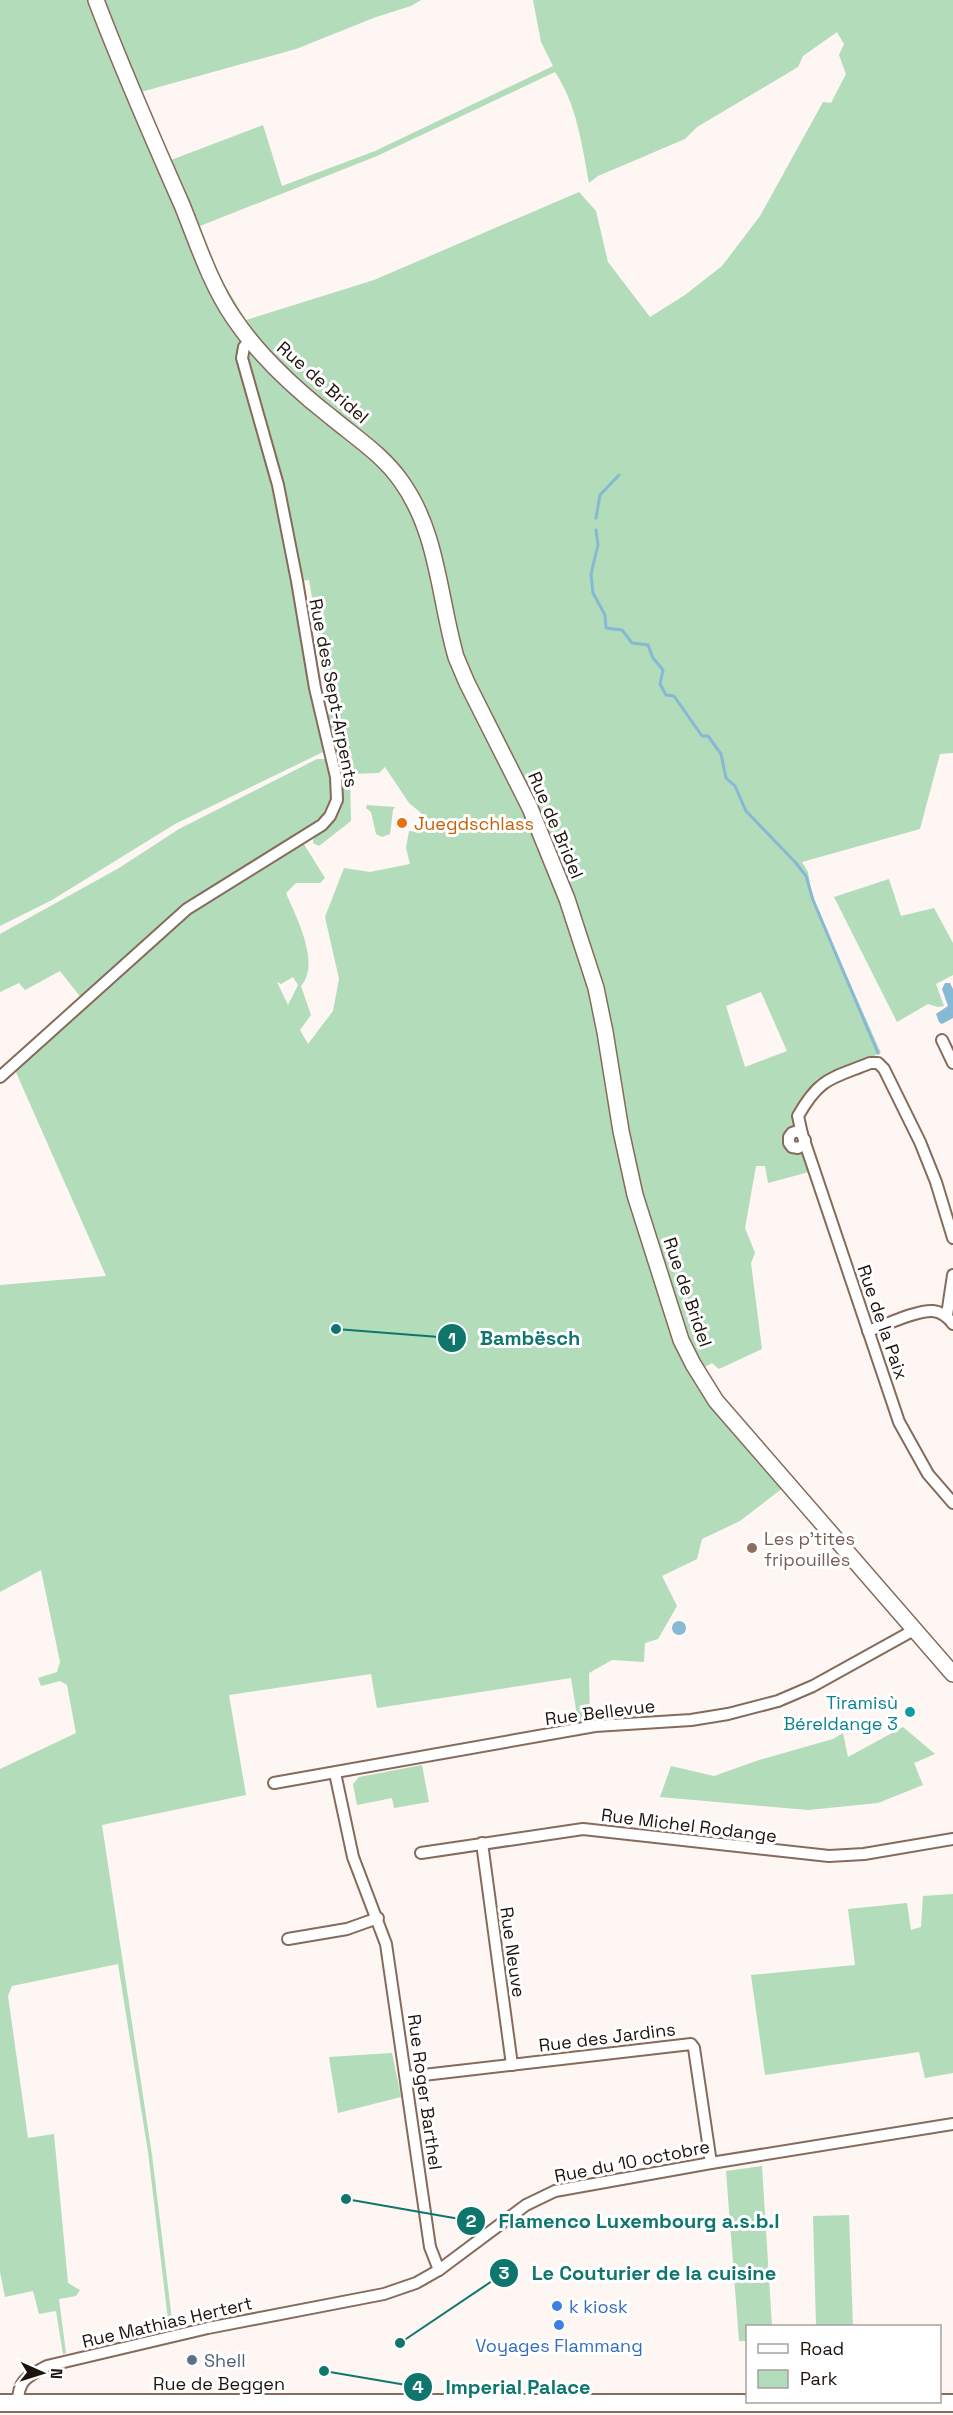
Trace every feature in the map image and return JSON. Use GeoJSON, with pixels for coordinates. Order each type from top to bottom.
{"type":"FeatureCollection","features":[{"type":"Feature","properties":{"kind":"main road","name":"Rue de Bridel"},"geometry":{"type":"LineString","coordinates":[[96,0],[214,282],[231,315],[249,341],[276,370],[382,460],[400,480],[425,526],[456,657],[547,846],[596,988],[621,1131],[635,1195],[681,1340],[693,1364],[716,1401],[953,1674]]}},
{"type":"Feature","properties":{"kind":"main road","name":"Rue de Beggen"},"geometry":{"type":"LineString","coordinates":[[0,2403],[451,2408],[953,2403]]}},
{"type":"Feature","properties":{"kind":"street","name":"Rue des Sept-Arpents"},"geometry":{"type":"LineString","coordinates":[[0,1077],[187,909],[322,825],[335,808],[336,777],[315,688],[280,495],[242,358],[244,347],[249,341]]}},
{"type":"Feature","properties":{"kind":"street"},"geometry":{"type":"LineString","coordinates":[[942,1040],[953,1063]]}},
{"type":"Feature","properties":{"kind":"street","name":"Rue de la Paix"},"geometry":{"type":"LineString","coordinates":[[953,1238],[936,1182],[920,1142],[884,1069],[878,1064],[870,1063],[820,1085],[811,1094],[798,1116],[803,1137],[899,1422],[928,1474],[953,1503]]}},
{"type":"Feature","properties":{"kind":"street"},"geometry":{"type":"LineString","coordinates":[[868,1331],[924,1312],[935,1311],[950,1320],[953,1275]]}},
{"type":"Feature","properties":{"kind":"street","name":"Rue Bellevue"},"geometry":{"type":"LineString","coordinates":[[274,1784],[595,1726],[691,1720],[728,1714],[778,1701],[813,1686],[914,1630]]}},
{"type":"Feature","properties":{"kind":"street","name":"Rue Roger Barthel"},"geometry":{"type":"LineString","coordinates":[[335,1773],[353,1857],[386,1944],[430,2247],[439,2270]]}},
{"type":"Feature","properties":{"kind":"street","name":"Rue Michel Rodange"},"geometry":{"type":"LineString","coordinates":[[421,1852],[583,1829],[829,1856],[864,1854],[953,1839]]}},
{"type":"Feature","properties":{"kind":"street","name":"Rue Neuve"},"geometry":{"type":"LineString","coordinates":[[482,1843],[512,2065]]}},
{"type":"Feature","properties":{"kind":"street"},"geometry":{"type":"LineString","coordinates":[[288,1939],[347,1929],[378,1918]]}},
{"type":"Feature","properties":{"kind":"street","name":"Rue des Jardins"},"geometry":{"type":"LineString","coordinates":[[406,2078],[691,2044],[694,2048],[711,2163]]}},
{"type":"Feature","properties":{"kind":"street","name":"Rue du 10 octobre"},"geometry":{"type":"LineString","coordinates":[[344,2302],[384,2294],[416,2283],[439,2270],[541,2196],[555,2191],[953,2124]]}},
{"type":"Feature","properties":{"kind":"street","name":"Rue Mathias Hertert"},"geometry":{"type":"LineString","coordinates":[[18,2402],[20,2387],[25,2380],[47,2366],[208,2328],[344,2302]]}},
{"type":"Feature","properties":{"kind":"green space"},"geometry":{"type":"Polygon","coordinates":[[[0,0],[421,0],[411,6],[376,17],[296,49],[141,92],[171,160],[263,125],[282,186],[375,151],[553,66],[541,42],[533,0],[953,0],[953,753],[940,754],[920,829],[802,862],[808,872],[813,900],[881,1053],[817,1079],[792,1115],[795,1126],[785,1133],[785,1146],[793,1153],[802,1154],[809,1172],[768,1183],[765,1166],[756,1166],[745,1228],[755,1253],[751,1263],[762,1349],[719,1369],[712,1363],[691,1374],[784,1487],[740,1521],[702,1539],[697,1559],[662,1576],[677,1606],[658,1639],[645,1643],[644,1662],[612,1660],[589,1673],[590,1719],[578,1722],[571,1678],[377,1708],[371,1674],[229,1695],[246,1795],[102,1825],[152,2155],[173,2328],[169,2328],[148,2152],[118,1964],[12,1986],[8,1996],[28,2138],[54,2134],[68,2283],[80,2290],[76,2296],[59,2299],[66,2353],[63,2354],[56,2311],[39,2314],[33,2291],[5,2297],[0,2272],[0,1769],[76,1733],[67,1685],[60,1681],[41,1686],[38,1678],[57,1672],[60,1662],[41,1570],[0,1592],[0,1285],[106,1276],[15,1070],[0,1081],[0,1069],[71,1008],[70,1006],[76,1000],[78,1002],[82,999],[60,971],[25,990],[19,983],[0,992],[0,934],[119,868],[179,829],[317,759],[327,759],[323,752],[175,824],[52,900],[0,926],[0,0]],[[837,32],[803,56],[798,67],[697,127],[685,139],[598,176],[589,183],[574,112],[555,72],[377,156],[200,226],[221,279],[246,320],[374,280],[579,192],[596,211],[608,262],[650,317],[685,295],[722,266],[760,216],[823,102],[831,103],[846,74],[839,55],[844,44],[837,32]],[[309,580],[298,581],[322,716],[332,712],[309,580]],[[385,767],[379,773],[350,774],[351,821],[319,846],[313,843],[314,835],[302,841],[325,878],[320,883],[296,883],[286,893],[308,953],[307,976],[301,986],[311,1015],[300,1030],[308,1044],[333,1011],[339,979],[325,917],[344,868],[370,872],[410,864],[406,848],[409,831],[418,832],[421,813],[409,803],[385,767]],[[293,977],[281,984],[277,982],[288,1005],[298,985],[293,977]],[[761,992],[726,1006],[745,1067],[787,1051],[761,992]]]}},
{"type":"Feature","properties":{"kind":"green space"},"geometry":{"type":"Polygon","coordinates":[[[367,805],[395,807],[390,834],[382,837],[376,834],[371,812],[366,808],[367,805]]]}},
{"type":"Feature","properties":{"kind":"green space"},"geometry":{"type":"Polygon","coordinates":[[[889,879],[901,916],[934,908],[953,943],[953,975],[936,984],[944,1006],[928,1004],[897,1022],[834,897],[889,879]]]}},
{"type":"Feature","properties":{"kind":"green space"},"geometry":{"type":"Polygon","coordinates":[[[903,1727],[935,1754],[914,1763],[923,1785],[878,1803],[808,1810],[660,1797],[671,1766],[714,1776],[759,1760],[833,1739],[843,1733],[848,1757],[903,1727]]]}},
{"type":"Feature","properties":{"kind":"green space"},"geometry":{"type":"Polygon","coordinates":[[[422,1765],[429,1802],[394,1808],[392,1798],[357,1805],[353,1784],[359,1777],[422,1765]]]}},
{"type":"Feature","properties":{"kind":"green space"},"geometry":{"type":"Polygon","coordinates":[[[953,1894],[953,2073],[925,2078],[919,2052],[765,2075],[751,1975],[855,1965],[848,1909],[907,1903],[911,1930],[921,1927],[923,1896],[953,1894]]]}},
{"type":"Feature","properties":{"kind":"green space"},"geometry":{"type":"Polygon","coordinates":[[[392,2053],[401,2097],[338,2113],[329,2057],[392,2053]]]}},
{"type":"Feature","properties":{"kind":"green space"},"geometry":{"type":"Polygon","coordinates":[[[762,2166],[772,2325],[746,2325],[746,2341],[739,2341],[726,2171],[762,2166]]]}},
{"type":"Feature","properties":{"kind":"green space"},"geometry":{"type":"Polygon","coordinates":[[[849,2215],[853,2325],[816,2325],[813,2216],[849,2215]]]}},
{"type":"Feature","properties":{"kind":"water"},"geometry":{"type":"Polygon","coordinates":[[[945,983],[950,983],[953,989],[953,1018],[942,1024],[936,1014],[948,1006],[942,989],[945,983]]]}},
{"type":"Feature","properties":{"kind":"water"},"geometry":{"type":"Polygon","coordinates":[[[679,1621],[684,1623],[686,1628],[684,1633],[679,1635],[674,1633],[672,1628],[674,1623],[679,1621]]]}},
{"type":"Feature","properties":{"kind":"waterway"},"geometry":{"type":"LineString","coordinates":[[596,518],[600,495],[619,475]]}},
{"type":"Feature","properties":{"kind":"waterway"},"geometry":{"type":"LineString","coordinates":[[596,530],[598,545],[591,574],[593,593],[605,615],[606,628],[622,630],[632,643],[648,645],[653,658],[663,670],[660,684],[666,695],[674,696],[702,736],[708,736],[721,754],[726,778],[735,786],[746,811],[806,876],[813,900],[878,1053]]}},
{"type":"Feature","properties":{"kind":"place","name":"Juegdschlass"},"geometry":{"type":"Point","coordinates":[402,823]}},
{"type":"Feature","properties":{"kind":"place","name":"Bambësch"},"geometry":{"type":"Point","coordinates":[336,1329]}},
{"type":"Feature","properties":{"kind":"place","name":"Les p'tites fripouilles"},"geometry":{"type":"Point","coordinates":[752,1548]}},
{"type":"Feature","properties":{"kind":"place","name":"Tiramisù Béreldange 3"},"geometry":{"type":"Point","coordinates":[910,1712]}},
{"type":"Feature","properties":{"kind":"place","name":"Flamenco Luxembourg a.s.b.l"},"geometry":{"type":"Point","coordinates":[346,2199]}},
{"type":"Feature","properties":{"kind":"place","name":"k kiosk"},"geometry":{"type":"Point","coordinates":[557,2306]}},
{"type":"Feature","properties":{"kind":"place","name":"Voyages Flammang"},"geometry":{"type":"Point","coordinates":[559,2325]}},
{"type":"Feature","properties":{"kind":"place","name":"Le Couturier de la cuisine"},"geometry":{"type":"Point","coordinates":[400,2343]}},
{"type":"Feature","properties":{"kind":"place","name":"Shell"},"geometry":{"type":"Point","coordinates":[192,2360]}},
{"type":"Feature","properties":{"kind":"place","name":"Imperial Palace"},"geometry":{"type":"Point","coordinates":[324,2371]}}]}
